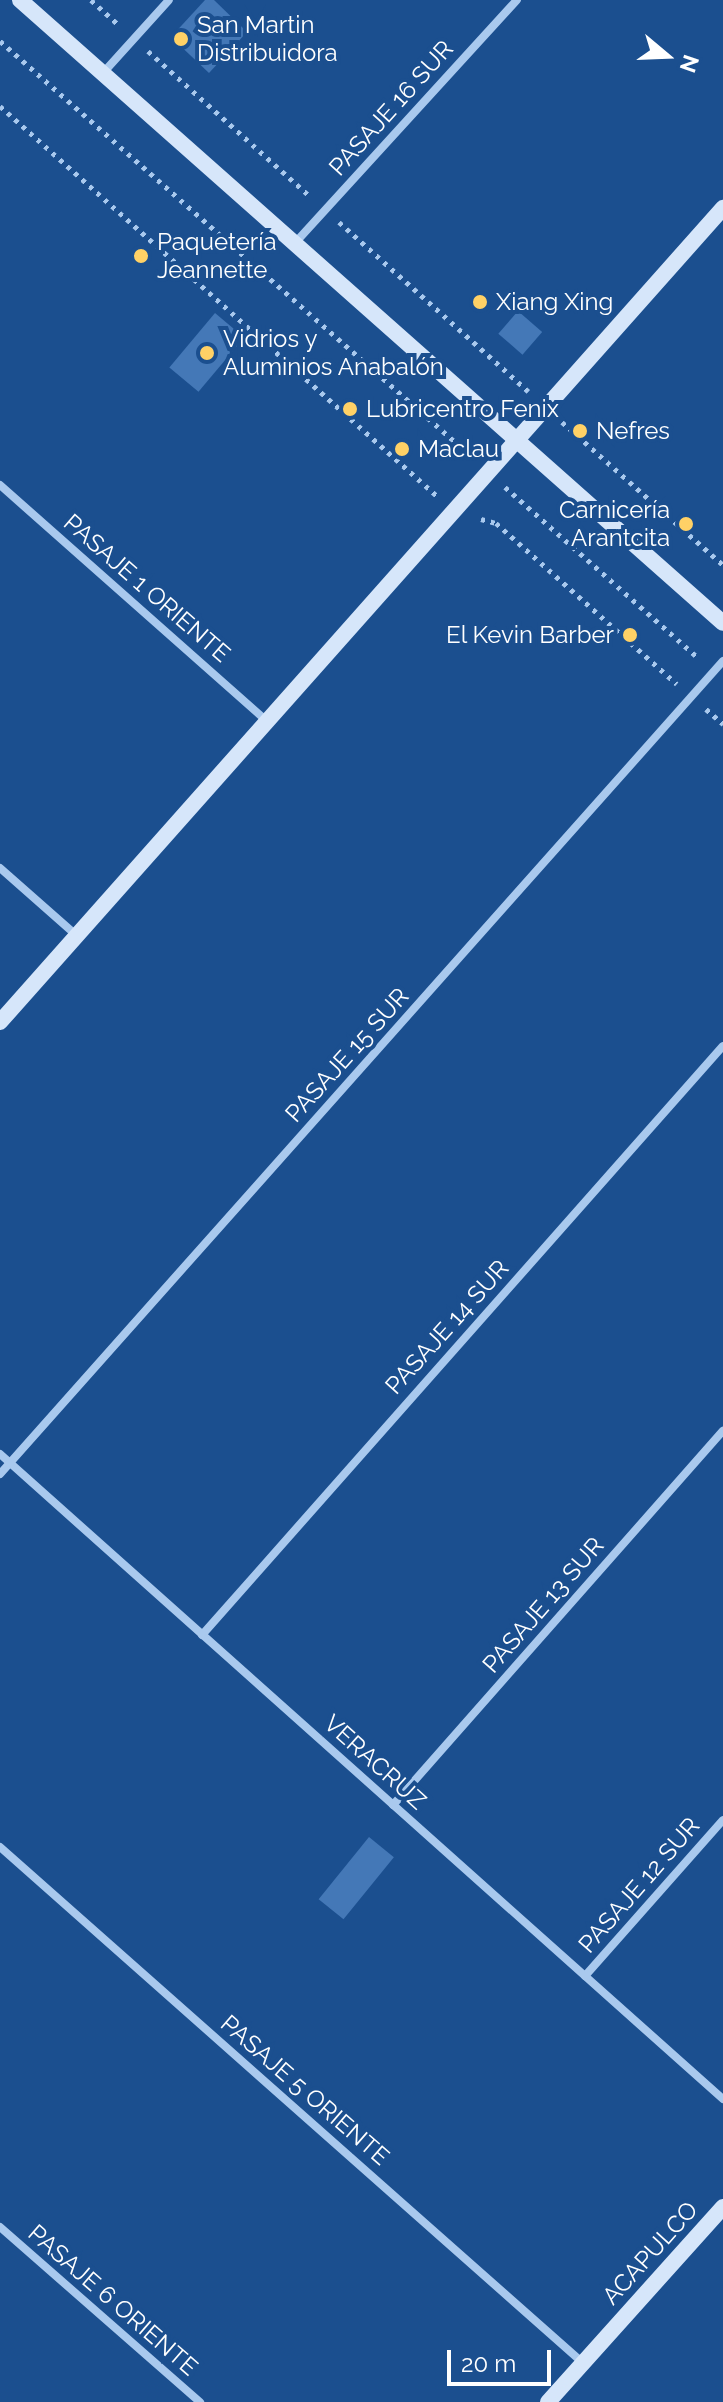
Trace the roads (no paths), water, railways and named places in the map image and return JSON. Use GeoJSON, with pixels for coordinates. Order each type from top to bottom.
{"type":"FeatureCollection","features":[{"type":"Feature","properties":{"kind":"main road"},"geometry":{"type":"LineString","coordinates":[[20,0],[723,623]]}},
{"type":"Feature","properties":{"kind":"main road"},"geometry":{"type":"LineString","coordinates":[[0,1022],[723,208]]}},
{"type":"Feature","properties":{"kind":"main road","name":"ACAPULCO"},"geometry":{"type":"LineString","coordinates":[[548,2402],[723,2207]]}},
{"type":"Feature","properties":{"kind":"street"},"geometry":{"type":"LineString","coordinates":[[103,73],[169,0]]}},
{"type":"Feature","properties":{"kind":"street","name":"PASAJE 16 SUR"},"geometry":{"type":"LineString","coordinates":[[295,243],[517,0]]}},
{"type":"Feature","properties":{"kind":"street","name":"PASAJE 1 ORIENTE"},"geometry":{"type":"LineString","coordinates":[[0,485],[267,721]]}},
{"type":"Feature","properties":{"kind":"street","name":"PASAJE 15 SUR"},"geometry":{"type":"LineString","coordinates":[[0,1474],[723,661]]}},
{"type":"Feature","properties":{"kind":"street"},"geometry":{"type":"LineString","coordinates":[[0,868],[76,935]]}},
{"type":"Feature","properties":{"kind":"street","name":"PASAJE 14 SUR"},"geometry":{"type":"LineString","coordinates":[[202,1635],[723,1046]]}},
{"type":"Feature","properties":{"kind":"street","name":"PASAJE 13 SUR"},"geometry":{"type":"LineString","coordinates":[[393,1805],[723,1431]]}},
{"type":"Feature","properties":{"kind":"street","name":"VERACRUZ"},"geometry":{"type":"LineString","coordinates":[[0,1454],[723,2099]]}},
{"type":"Feature","properties":{"kind":"street","name":"PASAJE 12 SUR"},"geometry":{"type":"LineString","coordinates":[[585,1976],[723,1820]]}},
{"type":"Feature","properties":{"kind":"street","name":"PASAJE 5 ORIENTE"},"geometry":{"type":"LineString","coordinates":[[0,1847],[583,2363]]}},
{"type":"Feature","properties":{"kind":"street","name":"PASAJE 6 ORIENTE"},"geometry":{"type":"LineString","coordinates":[[0,2227],[200,2402]]}},
{"type":"Feature","properties":{"kind":"place","name":"San Martin Distribuidora"},"geometry":{"type":"Point","coordinates":[181,39]}},
{"type":"Feature","properties":{"kind":"place","name":"Paquetería Jeannette"},"geometry":{"type":"Point","coordinates":[141,256]}},
{"type":"Feature","properties":{"kind":"place","name":"Xiang Xing"},"geometry":{"type":"Point","coordinates":[480,302]}},
{"type":"Feature","properties":{"kind":"place","name":"Vidrios y Aluminios Anabalón"},"geometry":{"type":"Point","coordinates":[207,353]}},
{"type":"Feature","properties":{"kind":"place","name":"Lubricentro Fenix"},"geometry":{"type":"Point","coordinates":[350,409]}},
{"type":"Feature","properties":{"kind":"place","name":"Nefres"},"geometry":{"type":"Point","coordinates":[580,431]}},
{"type":"Feature","properties":{"kind":"place","name":"Maclau"},"geometry":{"type":"Point","coordinates":[402,449]}},
{"type":"Feature","properties":{"kind":"place","name":"Carnicería Arantcita"},"geometry":{"type":"Point","coordinates":[686,524]}},
{"type":"Feature","properties":{"kind":"place","name":"El Kevin Barber"},"geometry":{"type":"Point","coordinates":[630,635]}}]}
